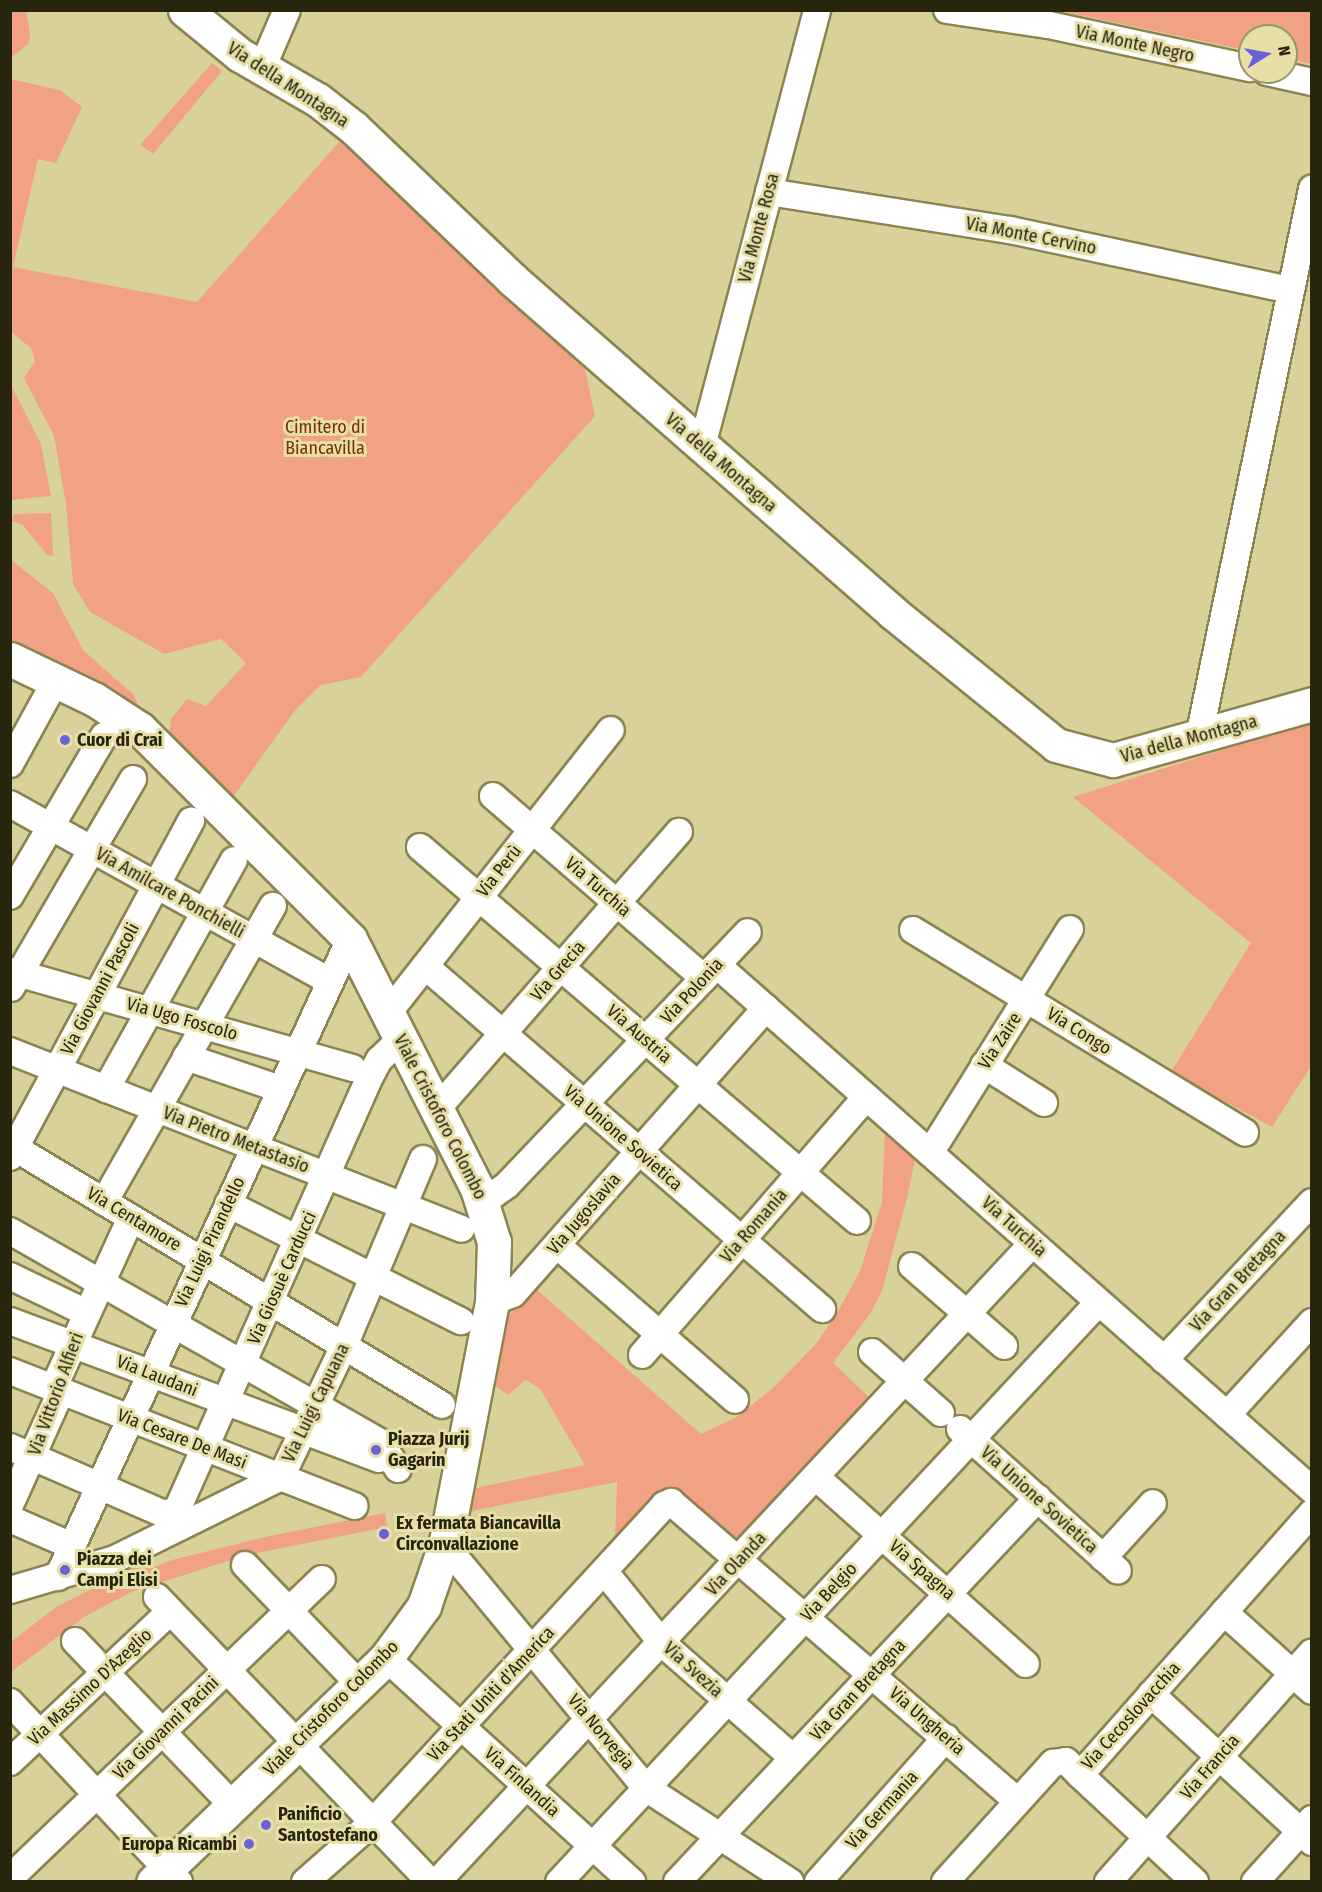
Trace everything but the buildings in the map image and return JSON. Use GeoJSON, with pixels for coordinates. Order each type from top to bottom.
{"type":"FeatureCollection","features":[{"type":"Feature","properties":{"kind":"street","name":"Via della Montagna"},"geometry":{"type":"LineString","coordinates":[[184,10],[262,68],[318,100],[354,128],[513,280],[892,612],[1056,745],[1113,760],[1311,704]]}},
{"type":"Feature","properties":{"kind":"street"},"geometry":{"type":"LineString","coordinates":[[262,68],[286,10]]}},
{"type":"Feature","properties":{"kind":"street","name":"Via Monte Rosa"},"geometry":{"type":"LineString","coordinates":[[702,446],[817,10]]}},
{"type":"Feature","properties":{"kind":"street","name":"Via Monte Negro"},"geometry":{"type":"LineString","coordinates":[[947,10],[1049,25],[1238,65]]}},
{"type":"Feature","properties":{"kind":"street"},"geometry":{"type":"LineString","coordinates":[[1200,737],[1311,189]]}},
{"type":"Feature","properties":{"kind":"street","name":"Via Monte Cervino"},"geometry":{"type":"LineString","coordinates":[[769,192],[1010,230],[1291,290]]}},
{"type":"Feature","properties":{"kind":"street","name":"Viale Cristoforo Colombo"},"geometry":{"type":"LineString","coordinates":[[10,659],[119,712],[140,729],[350,939],[483,1202],[494,1242],[492,1302],[445,1545],[424,1606],[386,1658],[232,1805],[166,1877]]}},
{"type":"Feature","properties":{"kind":"street"},"geometry":{"type":"LineString","coordinates":[[10,764],[56,680]]}},
{"type":"Feature","properties":{"kind":"street","name":"Via Perù"},"geometry":{"type":"LineString","coordinates":[[394,1027],[424,966],[611,730]]}},
{"type":"Feature","properties":{"kind":"street"},"geometry":{"type":"LineString","coordinates":[[10,896],[104,736]]}},
{"type":"Feature","properties":{"kind":"street"},"geometry":{"type":"LineString","coordinates":[[13,978],[133,779]]}},
{"type":"Feature","properties":{"kind":"street","name":"Via Turchia"},"geometry":{"type":"LineString","coordinates":[[493,796],[617,903],[766,1008],[1311,1490]]}},
{"type":"Feature","properties":{"kind":"street","name":"Via Amilcare Ponchielli"},"geometry":{"type":"LineString","coordinates":[[10,804],[329,981]]}},
{"type":"Feature","properties":{"kind":"street","name":"Via Giovanni Pascoli"},"geometry":{"type":"LineString","coordinates":[[12,1150],[191,821]]}},
{"type":"Feature","properties":{"kind":"street","name":"Via Grecia"},"geometry":{"type":"LineString","coordinates":[[437,1109],[679,832]]}},
{"type":"Feature","properties":{"kind":"street","name":"Via Austria"},"geometry":{"type":"LineString","coordinates":[[420,847],[857,1221]]}},
{"type":"Feature","properties":{"kind":"street"},"geometry":{"type":"LineString","coordinates":[[106,1089],[234,860]]}},
{"type":"Feature","properties":{"kind":"street"},"geometry":{"type":"LineString","coordinates":[[104,1202],[273,906]]}},
{"type":"Feature","properties":{"kind":"street","name":"Via Zaire"},"geometry":{"type":"LineString","coordinates":[[930,1153],[1070,929]]}},
{"type":"Feature","properties":{"kind":"street","name":"Via Congo"},"geometry":{"type":"LineString","coordinates":[[913,930],[1245,1133]]}},
{"type":"Feature","properties":{"kind":"street","name":"Via Polonia"},"geometry":{"type":"LineString","coordinates":[[483,1202],[507,1185],[748,932]]}},
{"type":"Feature","properties":{"kind":"street","name":"Via Luigi Pirandello"},"geometry":{"type":"LineString","coordinates":[[58,1577],[296,1052],[350,939]]}},
{"type":"Feature","properties":{"kind":"street","name":"Via Unione Sovietica"},"geometry":{"type":"LineString","coordinates":[[424,966],[822,1310]]}},
{"type":"Feature","properties":{"kind":"street","name":"Via Ugo Foscolo"},"geometry":{"type":"LineString","coordinates":[[13,978],[97,995],[353,1068]]}},
{"type":"Feature","properties":{"kind":"street","name":"Via Jugoslavia"},"geometry":{"type":"LineString","coordinates":[[492,1302],[513,1294],[766,1008]]}},
{"type":"Feature","properties":{"kind":"street","name":"Via Giosuè Carducci"},"geometry":{"type":"LineString","coordinates":[[99,1486],[164,1514],[177,1510],[394,1027]]}},
{"type":"Feature","properties":{"kind":"street"},"geometry":{"type":"LineString","coordinates":[[186,1058],[280,1089]]}},
{"type":"Feature","properties":{"kind":"street","name":"Via Pietro Metastasio"},"geometry":{"type":"LineString","coordinates":[[14,1060],[57,1070],[461,1229]]}},
{"type":"Feature","properties":{"kind":"street"},"geometry":{"type":"LineString","coordinates":[[984,1065],[1044,1102]]}},
{"type":"Feature","properties":{"kind":"street","name":"Via Romania"},"geometry":{"type":"LineString","coordinates":[[642,1355],[866,1097]]}},
{"type":"Feature","properties":{"kind":"street","name":"Via Centamore"},"geometry":{"type":"LineString","coordinates":[[12,1150],[202,1260],[442,1405]]}},
{"type":"Feature","properties":{"kind":"street","name":"Via Luigi Capuana"},"geometry":{"type":"LineString","coordinates":[[25,1594],[58,1577],[115,1559],[281,1477],[344,1346],[423,1160]]}},
{"type":"Feature","properties":{"kind":"street","name":"Via Gran Bretagna"},"geometry":{"type":"LineString","coordinates":[[1164,1360],[1311,1202]]}},
{"type":"Feature","properties":{"kind":"street"},"geometry":{"type":"LineString","coordinates":[[228,1204],[461,1321]]}},
{"type":"Feature","properties":{"kind":"street","name":"Via Vittorio Alfieri"},"geometry":{"type":"LineString","coordinates":[[10,1505],[22,1452],[58,1390],[58,1378],[131,1218]]}},
{"type":"Feature","properties":{"kind":"street"},"geometry":{"type":"LineString","coordinates":[[10,1231],[243,1365],[309,1418]]}},
{"type":"Feature","properties":{"kind":"street","name":"Via Olanda"},"geometry":{"type":"LineString","coordinates":[[437,1881],[591,1720],[1032,1244]]}},
{"type":"Feature","properties":{"kind":"street"},"geometry":{"type":"LineString","coordinates":[[557,1245],[735,1400]]}},
{"type":"Feature","properties":{"kind":"street"},"geometry":{"type":"LineString","coordinates":[[912,1266],[1004,1346]]}},
{"type":"Feature","properties":{"kind":"street"},"geometry":{"type":"LineString","coordinates":[[10,1276],[87,1313]]}},
{"type":"Feature","properties":{"kind":"street","name":"Via Belgio"},"geometry":{"type":"LineString","coordinates":[[559,1881],[882,1535],[957,1427],[1099,1302]]}},
{"type":"Feature","properties":{"kind":"street","name":"Via Laudani"},"geometry":{"type":"LineString","coordinates":[[10,1321],[226,1402],[309,1418]]}},
{"type":"Feature","properties":{"kind":"street"},"geometry":{"type":"LineString","coordinates":[[1227,1415],[1311,1322]]}},
{"type":"Feature","properties":{"kind":"street","name":"Via Unione Sovietica"},"geometry":{"type":"LineString","coordinates":[[872,1352],[1111,1564],[1153,1503]]}},
{"type":"Feature","properties":{"kind":"street","name":"Via Cesare De Masi"},"geometry":{"type":"LineString","coordinates":[[10,1371],[354,1506]]}},
{"type":"Feature","properties":{"kind":"street"},"geometry":{"type":"LineString","coordinates":[[22,1452],[99,1486]]}},
{"type":"Feature","properties":{"kind":"street","name":"Via Spagna"},"geometry":{"type":"LineString","coordinates":[[816,1477],[949,1593],[1026,1664]]}},
{"type":"Feature","properties":{"kind":"street","name":"Via Gran Bretagna"},"geometry":{"type":"LineString","coordinates":[[677,1881],[1038,1498]]}},
{"type":"Feature","properties":{"kind":"street","name":"Via Ungheria"},"geometry":{"type":"LineString","coordinates":[[671,1502],[806,1616],[1017,1801]]}},
{"type":"Feature","properties":{"kind":"street","name":"Via Stati Uniti d'America"},"geometry":{"type":"LineString","coordinates":[[305,1881],[373,1822],[664,1505],[671,1502]]}},
{"type":"Feature","properties":{"kind":"street","name":"Via Cecoslovacchia"},"geometry":{"type":"LineString","coordinates":[[945,1881],[1053,1763],[1066,1761],[1080,1775],[1311,1513]]}},
{"type":"Feature","properties":{"kind":"street"},"geometry":{"type":"LineString","coordinates":[[10,1519],[72,1546]]}},
{"type":"Feature","properties":{"kind":"street","name":"Via Norvegia"},"geometry":{"type":"LineString","coordinates":[[445,1545],[646,1788],[790,1881]]}},
{"type":"Feature","properties":{"kind":"street"},"geometry":{"type":"LineString","coordinates":[[245,1565],[358,1683]]}},
{"type":"Feature","properties":{"kind":"street","name":"Via Svezia"},"geometry":{"type":"LineString","coordinates":[[604,1570],[662,1643],[793,1758]]}},
{"type":"Feature","properties":{"kind":"street","name":"Via Giovanni Pacini"},"geometry":{"type":"LineString","coordinates":[[10,1878],[322,1579]]}},
{"type":"Feature","properties":{"kind":"street","name":"Via Massimo D'Azeglio"},"geometry":{"type":"LineString","coordinates":[[10,1762],[106,1672],[163,1604],[226,1670]]}},
{"type":"Feature","properties":{"kind":"street"},"geometry":{"type":"LineString","coordinates":[[1224,1612],[1311,1691]]}},
{"type":"Feature","properties":{"kind":"street"},"geometry":{"type":"LineString","coordinates":[[75,1641],[232,1805]]}},
{"type":"Feature","properties":{"kind":"street","name":"Via Francia"},"geometry":{"type":"LineString","coordinates":[[1108,1881],[1311,1652]]}},
{"type":"Feature","properties":{"kind":"street","name":"Via Finlandia"},"geometry":{"type":"LineString","coordinates":[[386,1658],[632,1881]]}},
{"type":"Feature","properties":{"kind":"street"},"geometry":{"type":"LineString","coordinates":[[226,1670],[430,1881]]}},
{"type":"Feature","properties":{"kind":"street"},"geometry":{"type":"LineString","coordinates":[[1151,1694],[1308,1831],[1255,1881]]}},
{"type":"Feature","properties":{"kind":"street"},"geometry":{"type":"LineString","coordinates":[[10,1702],[97,1794],[166,1877]]}},
{"type":"Feature","properties":{"kind":"street","name":"Via Germania"},"geometry":{"type":"LineString","coordinates":[[818,1881],[946,1738]]}},
{"type":"Feature","properties":{"kind":"street"},"geometry":{"type":"LineString","coordinates":[[1080,1775],[1195,1881]]}},
{"type":"Feature","properties":{"kind":"green space"},"geometry":{"type":"Polygon","coordinates":[[[11,10],[26,11],[30,33],[29,43],[11,58],[11,10]]]}},
{"type":"Feature","properties":{"kind":"green space"},"geometry":{"type":"Polygon","coordinates":[[[1060,11],[1311,11],[1311,64],[1298,61],[1298,24],[1238,24],[1238,48],[1060,11]]]}},
{"type":"Feature","properties":{"kind":"green space"},"geometry":{"type":"Polygon","coordinates":[[[212,63],[222,71],[153,154],[140,145],[212,63]]]}},
{"type":"Feature","properties":{"kind":"green space","name":"Cimitero di Biancavilla"},"geometry":{"type":"Polygon","coordinates":[[[10,79],[60,90],[82,107],[56,163],[38,159],[13,267],[197,302],[340,141],[465,250],[469,262],[585,369],[595,416],[361,677],[321,685],[296,709],[233,797],[170,738],[170,729],[171,719],[187,699],[206,706],[246,663],[221,639],[164,654],[90,612],[73,584],[66,504],[54,436],[24,378],[35,361],[31,348],[11,332],[10,79]]]}},
{"type":"Feature","properties":{"kind":"green space"},"geometry":{"type":"Polygon","coordinates":[[[11,385],[41,444],[51,496],[11,500],[11,385]]]}},
{"type":"Feature","properties":{"kind":"green space"},"geometry":{"type":"Polygon","coordinates":[[[51,513],[53,556],[47,555],[23,525],[12,521],[14,514],[51,513]]]}},
{"type":"Feature","properties":{"kind":"green space"},"geometry":{"type":"Polygon","coordinates":[[[10,559],[53,593],[83,650],[134,695],[140,709],[80,675],[11,644],[10,559]]]}},
{"type":"Feature","properties":{"kind":"green space"},"geometry":{"type":"Polygon","coordinates":[[[1311,722],[1311,1066],[1272,1127],[1171,1072],[1251,943],[1073,797],[1311,722]]]}},
{"type":"Feature","properties":{"kind":"green space"},"geometry":{"type":"Polygon","coordinates":[[[885,1132],[916,1156],[907,1198],[882,1291],[870,1314],[833,1363],[872,1400],[736,1544],[679,1493],[615,1541],[617,1482],[466,1512],[471,1489],[585,1465],[540,1389],[526,1380],[508,1395],[492,1384],[506,1318],[535,1288],[701,1434],[735,1418],[773,1388],[816,1344],[840,1308],[860,1271],[882,1202],[885,1132]]]}},
{"type":"Feature","properties":{"kind":"green space"},"geometry":{"type":"Polygon","coordinates":[[[385,1513],[387,1527],[247,1555],[131,1592],[84,1617],[11,1672],[11,1642],[56,1607],[146,1562],[149,1569],[172,1560],[265,1537],[385,1513]]]}},
{"type":"Feature","properties":{"kind":"place","name":"Cuor di Crai"},"geometry":{"type":"Point","coordinates":[65,740]}},
{"type":"Feature","properties":{"kind":"place","name":"Piazza Jurij Gagarin"},"geometry":{"type":"Point","coordinates":[376,1450]}},
{"type":"Feature","properties":{"kind":"place","name":"Ex fermata Biancavilla Circonvallazione"},"geometry":{"type":"Point","coordinates":[384,1534]}},
{"type":"Feature","properties":{"kind":"place","name":"Piazza dei Campi Elisi"},"geometry":{"type":"Point","coordinates":[65,1570]}},
{"type":"Feature","properties":{"kind":"place","name":"Panificio Santostefano"},"geometry":{"type":"Point","coordinates":[266,1825]}},
{"type":"Feature","properties":{"kind":"place","name":"Europa Ricambi"},"geometry":{"type":"Point","coordinates":[249,1844]}}]}
